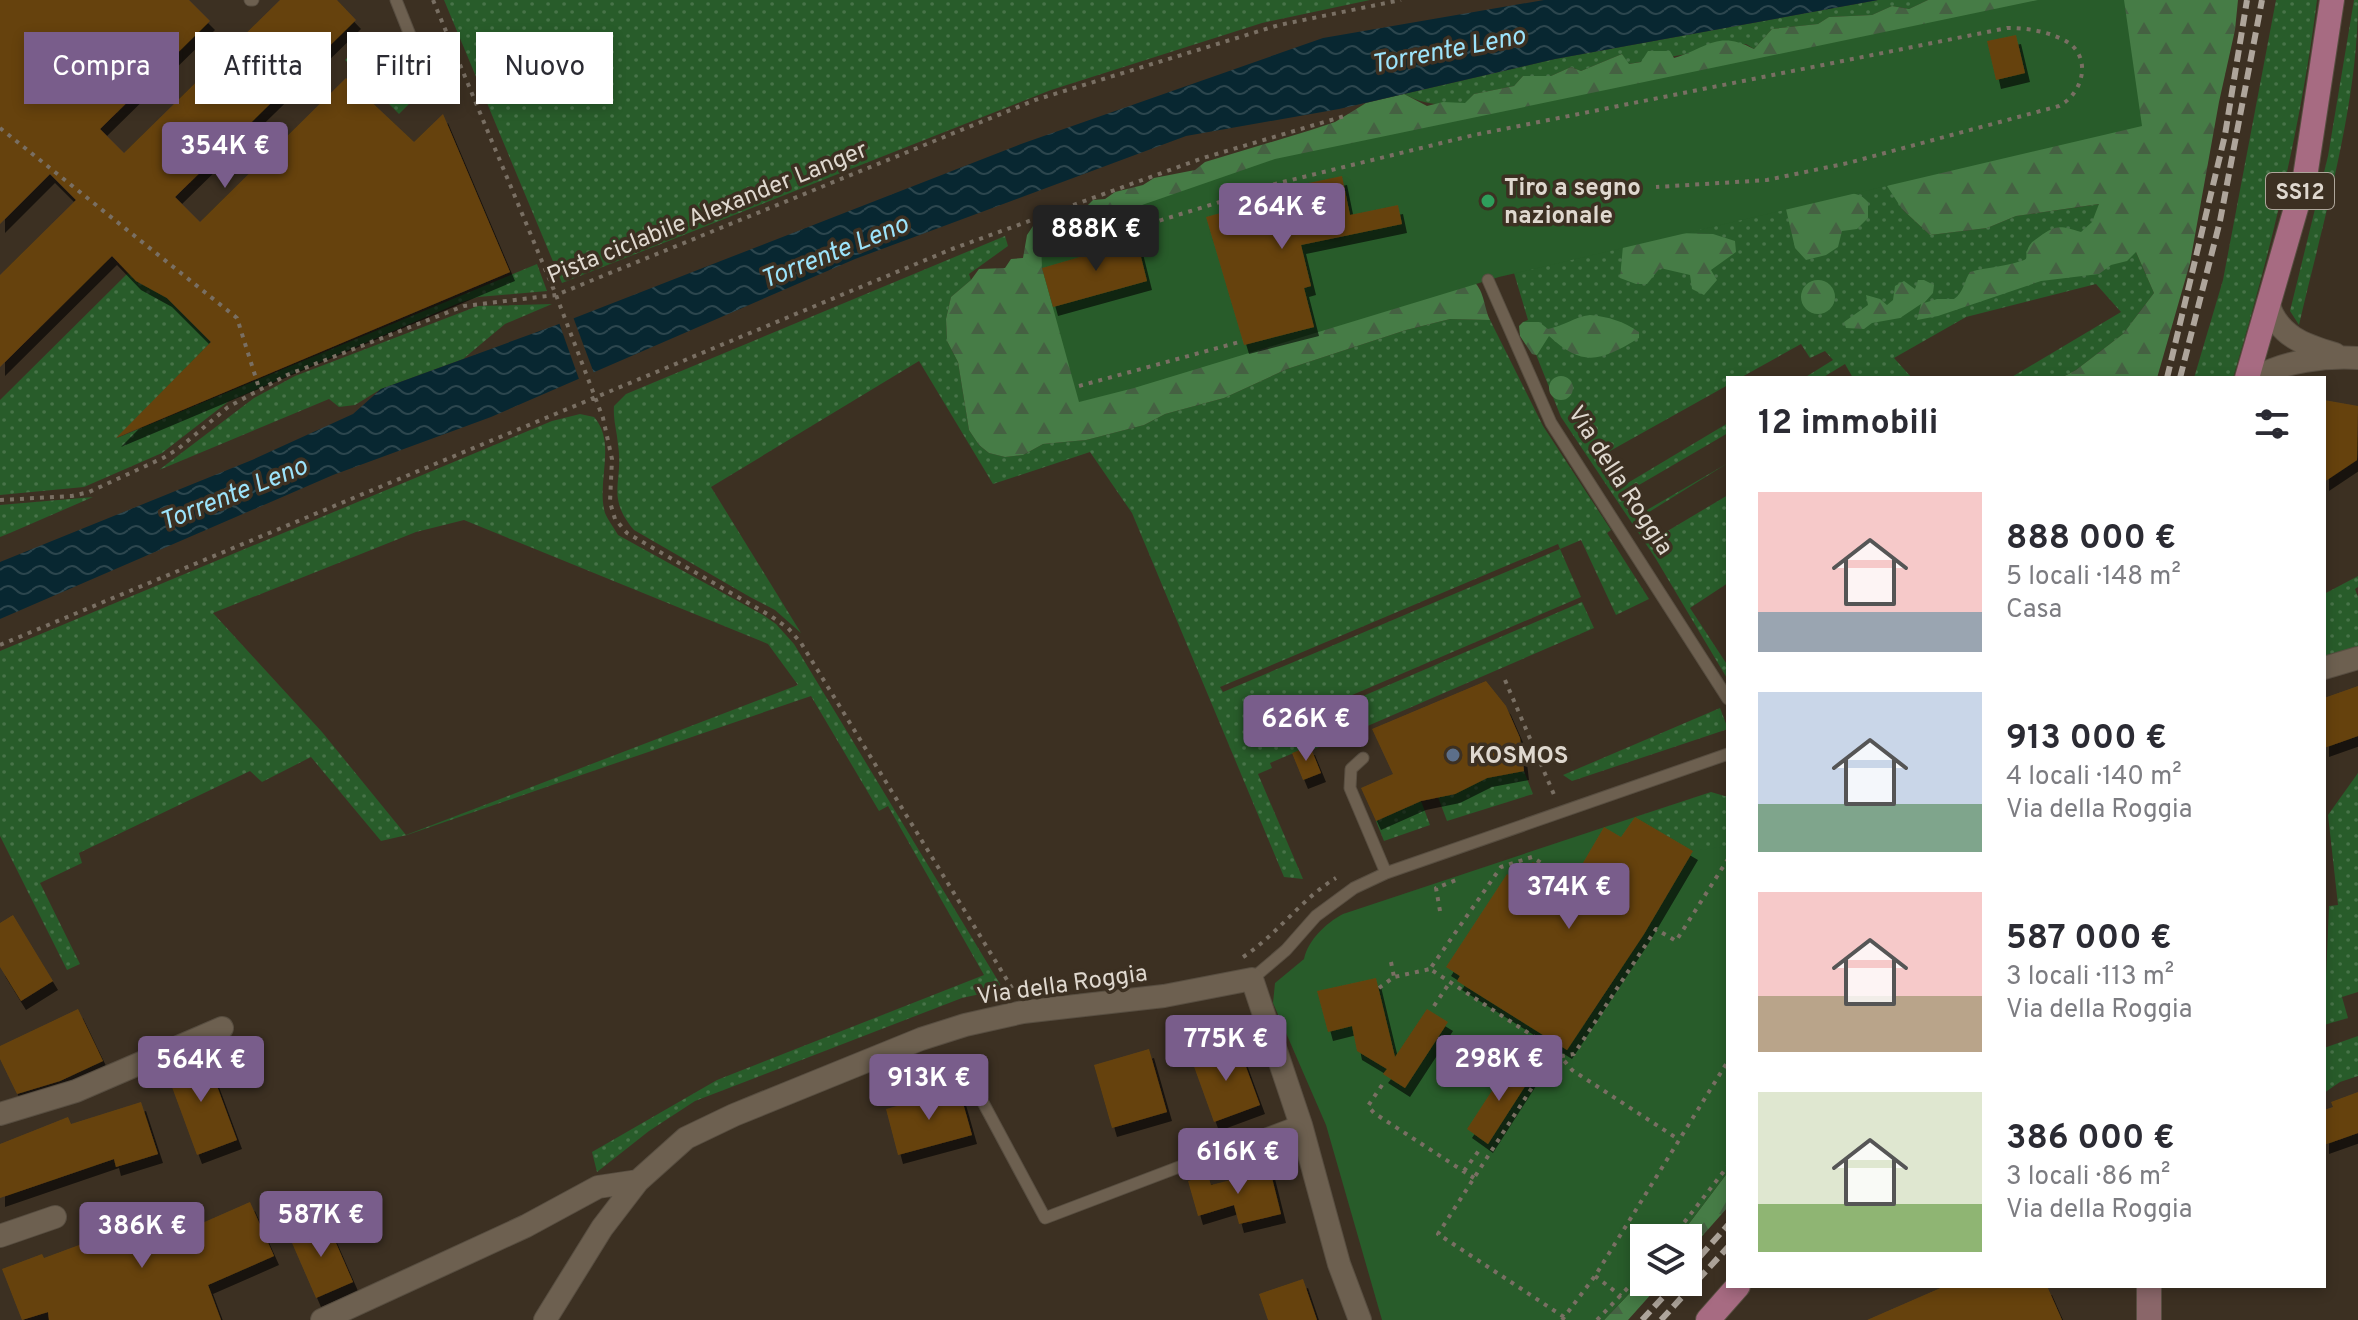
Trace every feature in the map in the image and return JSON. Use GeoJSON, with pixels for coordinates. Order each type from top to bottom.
{"type":"FeatureCollection","features":[{"type":"Feature","properties":{"kind":"main road","name":"SS12"},"geometry":{"type":"LineString","coordinates":[[2248,376],[2305,177],[2332,0]]}},
{"type":"Feature","properties":{"kind":"main road"},"geometry":{"type":"LineString","coordinates":[[1708,1320],[1736,1288]]}},
{"type":"Feature","properties":{"kind":"main road"},"geometry":{"type":"LineString","coordinates":[[2149,1288],[2149,1320]]}},
{"type":"Feature","properties":{"kind":"street"},"geometry":{"type":"LineString","coordinates":[[2268,303],[2277,324],[2290,337],[2309,346],[2353,358]]}},
{"type":"Feature","properties":{"kind":"street"},"geometry":{"type":"LineString","coordinates":[[2260,376],[2274,367],[2353,358]]}},
{"type":"Feature","properties":{"kind":"street"},"geometry":{"type":"LineString","coordinates":[[2326,667],[2358,658]]}},
{"type":"Feature","properties":{"kind":"street"},"geometry":{"type":"LineString","coordinates":[[1252,979],[1300,1121],[1339,1264],[1360,1320]]}},
{"type":"Feature","properties":{"kind":"street","name":"Via della Roggia"},"geometry":{"type":"LineString","coordinates":[[545,1320],[602,1228],[638,1181],[686,1138],[734,1115],[921,1039],[965,1025],[1023,1012],[1164,996],[1252,979]]}},
{"type":"Feature","properties":{"kind":"street"},"geometry":{"type":"LineString","coordinates":[[0,1114],[76,1091],[222,1028]]}},
{"type":"Feature","properties":{"kind":"street"},"geometry":{"type":"LineString","coordinates":[[322,1320],[526,1226],[598,1187],[638,1181]]}},
{"type":"Feature","properties":{"kind":"street"},"geometry":{"type":"LineString","coordinates":[[0,1236],[55,1217]]}},
{"type":"Feature","properties":{"kind":"lane"},"geometry":{"type":"LineString","coordinates":[[396,0],[409,32]]}},
{"type":"Feature","properties":{"kind":"lane","name":"Via della Roggia"},"geometry":{"type":"LineString","coordinates":[[1488,280],[1551,423],[1726,696]]}},
{"type":"Feature","properties":{"kind":"lane","name":"Via della Roggia"},"geometry":{"type":"LineString","coordinates":[[1252,979],[1286,950],[1316,916],[1354,888],[1386,873],[1726,755]]}},
{"type":"Feature","properties":{"kind":"lane"},"geometry":{"type":"LineString","coordinates":[[1363,758],[1348,775],[1350,788],[1386,873]]}},
{"type":"Feature","properties":{"kind":"lane"},"geometry":{"type":"LineString","coordinates":[[979,1095],[1045,1218],[1300,1121]]}},
{"type":"Feature","properties":{"kind":"path"},"geometry":{"type":"LineString","coordinates":[[433,0],[559,301],[596,398],[609,439],[612,459],[610,502],[615,519],[627,533],[771,616],[788,628],[801,643],[1018,997],[1023,1012]]}},
{"type":"Feature","properties":{"kind":"path","name":"Pista ciclabile Alexander Langer"},"geometry":{"type":"LineString","coordinates":[[0,500],[72,496],[114,481],[178,449],[228,407],[259,388],[464,306],[556,295],[1035,100],[1279,25],[1401,0]]}},
{"type":"Feature","properties":{"kind":"path"},"geometry":{"type":"LineString","coordinates":[[1064,250],[1220,202],[1230,195],[1417,148],[2007,28],[2035,30],[2063,40],[2071,45],[2080,60],[2080,87],[2072,99],[2059,106],[1848,163],[1767,180],[1731,185],[1656,187]]}},
{"type":"Feature","properties":{"kind":"path"},"geometry":{"type":"LineString","coordinates":[[0,645],[979,239],[1203,158],[1348,115]]}},
{"type":"Feature","properties":{"kind":"path"},"geometry":{"type":"LineString","coordinates":[[0,128],[237,318],[259,388]]}},
{"type":"Feature","properties":{"kind":"path"},"geometry":{"type":"LineString","coordinates":[[1079,386],[1243,341]]}},
{"type":"Feature","properties":{"kind":"path"},"geometry":{"type":"LineString","coordinates":[[1505,680],[1555,797]]}},
{"type":"Feature","properties":{"kind":"path"},"geometry":{"type":"LineString","coordinates":[[1379,988],[1394,977],[1430,969],[1501,867],[1532,857],[1574,884]]}},
{"type":"Feature","properties":{"kind":"path"},"geometry":{"type":"LineString","coordinates":[[1726,862],[1676,941],[1656,929],[1574,1054],[1551,1058],[1438,1234],[1563,1318],[1595,1276],[1726,1064]]}},
{"type":"Feature","properties":{"kind":"path"},"geometry":{"type":"LineString","coordinates":[[1440,911],[1436,888],[1456,880]]}},
{"type":"Feature","properties":{"kind":"path"},"geometry":{"type":"LineString","coordinates":[[1391,962],[1394,977]]}},
{"type":"Feature","properties":{"kind":"path"},"geometry":{"type":"LineString","coordinates":[[1430,969],[1545,1044],[1563,1058],[1572,1070],[1678,1139]]}},
{"type":"Feature","properties":{"kind":"path"},"geometry":{"type":"LineString","coordinates":[[1434,1006],[1450,982]]}},
{"type":"Feature","properties":{"kind":"path"},"geometry":{"type":"LineString","coordinates":[[1531,1066],[1545,1044]]}},
{"type":"Feature","properties":{"kind":"path"},"geometry":{"type":"LineString","coordinates":[[1382,1085],[1368,1106],[1374,1113],[1474,1178]]}},
{"type":"Feature","properties":{"kind":"path"},"geometry":{"type":"LineString","coordinates":[[1464,1171],[1480,1149]]}},
{"type":"Feature","properties":{"kind":"path"},"geometry":{"type":"LineString","coordinates":[[1683,1224],[1726,1169]]}},
{"type":"Feature","properties":{"kind":"path"},"geometry":{"type":"LineString","coordinates":[[1595,1276],[1621,1296]]}},
{"type":"Feature","properties":{"kind":"path"},"geometry":{"type":"LineString","coordinates":[[1597,1320],[1630,1286]]}},
{"type":"Feature","properties":{"kind":"green space"},"geometry":{"type":"Polygon","coordinates":[[[444,0],[1370,0],[1262,23],[1051,90],[562,283],[487,104],[613,104],[613,32],[476,32],[476,77],[460,32],[444,0]]]}},
{"type":"Feature","properties":{"kind":"green space"},"geometry":{"type":"Polygon","coordinates":[[[1878,0],[1928,0],[1909,9],[1892,6],[1872,15],[1829,17],[1818,24],[1772,29],[1754,49],[1746,44],[1628,64],[1622,54],[1581,71],[1571,67],[1551,76],[1523,76],[1514,86],[1474,94],[1466,103],[1434,104],[1404,94],[1555,59],[1878,0]]]}},
{"type":"Feature","properties":{"kind":"green space","name":"Tiro a segno nazionale"},"geometry":{"type":"Polygon","coordinates":[[[1928,0],[2238,0],[2235,30],[2190,263],[2158,376],[2065,376],[2123,334],[2154,293],[2136,252],[2127,261],[2111,265],[2099,274],[2041,281],[1938,316],[1917,320],[1921,304],[1900,318],[1872,323],[1864,329],[1846,328],[1844,322],[1868,305],[1866,295],[1880,299],[1887,305],[1893,300],[1895,286],[1904,281],[1915,289],[1918,280],[1924,280],[1934,285],[1933,293],[1924,303],[1954,299],[1970,272],[2026,259],[2032,243],[2050,230],[2063,228],[2081,232],[2092,222],[2099,204],[2016,216],[1987,228],[1930,235],[1902,209],[1887,186],[1935,142],[1471,279],[1481,293],[1490,320],[1450,319],[1406,330],[1287,369],[1224,398],[1165,414],[1144,425],[1086,440],[1043,444],[1023,455],[1005,457],[989,453],[969,430],[958,362],[947,341],[946,319],[951,297],[979,269],[1005,268],[1011,259],[1023,258],[1027,235],[1033,226],[1055,220],[1074,209],[1085,208],[1093,200],[1105,199],[1115,192],[1143,185],[1154,178],[1195,170],[1205,162],[1335,122],[1366,103],[1404,94],[1427,106],[1443,102],[1465,103],[1474,94],[1514,86],[1523,76],[1551,76],[1571,67],[1581,71],[1622,54],[1629,64],[1641,62],[1648,51],[1670,51],[1674,58],[1722,41],[1742,43],[1754,49],[1772,29],[1818,24],[1829,17],[1872,15],[1892,6],[1909,9],[1928,0]]]}},
{"type":"Feature","properties":{"kind":"green space","name":"Tiro a segno nazionale"},"geometry":{"type":"Polygon","coordinates":[[[2038,0],[2124,0],[2142,126],[1499,277],[1079,402],[1042,268],[1041,240],[1275,159],[2038,0]]]}},
{"type":"Feature","properties":{"kind":"green space"},"geometry":{"type":"Polygon","coordinates":[[[2276,0],[2317,0],[2302,96],[2272,238],[2234,376],[2195,376],[2223,280],[2276,0]]]}},
{"type":"Feature","properties":{"kind":"green space"},"geometry":{"type":"Polygon","coordinates":[[[2354,0],[2358,0],[2356,40],[2346,122],[2299,325],[2290,311],[2328,156],[2354,0]]]}},
{"type":"Feature","properties":{"kind":"green space"},"geometry":{"type":"Polygon","coordinates":[[[1946,38],[1902,209],[1930,235],[1987,228],[2016,216],[2100,204],[2136,252],[2154,293],[2123,334],[2065,376],[2013,376],[2121,312],[2096,284],[1966,317],[1894,358],[1910,376],[1852,376],[1845,364],[1825,376],[1807,376],[1833,360],[1825,351],[1810,358],[1801,344],[1744,376],[1726,376],[1726,386],[1601,456],[1621,487],[1726,424],[1726,434],[1627,492],[1640,514],[1726,464],[1641,517],[1654,539],[1726,496],[1726,584],[1690,608],[1726,663],[1726,677],[1656,559],[1561,417],[1523,322],[1528,320],[1514,273],[1946,38]]]}},
{"type":"Feature","properties":{"kind":"green space"},"geometry":{"type":"Polygon","coordinates":[[[389,104],[409,104],[399,114],[389,104]]]}},
{"type":"Feature","properties":{"kind":"green space"},"geometry":{"type":"Polygon","coordinates":[[[1839,193],[1862,196],[1868,202],[1868,218],[1857,229],[1842,231],[1838,247],[1826,255],[1806,260],[1795,248],[1786,209],[1797,203],[1839,193]]]}},
{"type":"Feature","properties":{"kind":"green space"},"geometry":{"type":"Polygon","coordinates":[[[1677,233],[1713,234],[1735,241],[1736,252],[1711,270],[1717,280],[1704,295],[1692,289],[1690,275],[1660,268],[1647,284],[1620,278],[1623,246],[1677,233]]]}},
{"type":"Feature","properties":{"kind":"green space"},"geometry":{"type":"Polygon","coordinates":[[[1005,236],[1008,246],[969,274],[971,280],[951,297],[946,319],[947,341],[958,362],[969,430],[989,453],[1005,457],[1023,455],[1043,444],[1086,440],[1144,425],[1165,414],[1224,398],[1287,369],[1406,330],[1450,319],[1490,320],[1543,426],[1611,530],[1607,533],[1649,599],[1616,615],[1581,540],[1560,549],[1581,597],[1245,741],[1247,746],[1582,602],[1594,628],[1312,750],[1310,746],[1270,763],[1272,768],[1258,774],[1303,879],[1284,877],[1132,513],[1090,452],[993,484],[919,361],[711,487],[801,633],[775,610],[634,530],[625,518],[617,489],[619,458],[614,406],[626,394],[1005,236]],[[1558,544],[1220,687],[1223,692],[1560,549],[1558,544]]]}},
{"type":"Feature","properties":{"kind":"green space"},"geometry":{"type":"Polygon","coordinates":[[[537,264],[547,291],[478,297],[459,303],[229,401],[162,453],[84,487],[0,495],[0,400],[128,273],[136,281],[167,298],[211,342],[117,438],[537,264]]]}},
{"type":"Feature","properties":{"kind":"green space"},"geometry":{"type":"Polygon","coordinates":[[[1818,280],[1830,285],[1835,297],[1830,309],[1818,314],[1806,309],[1801,297],[1806,285],[1818,280]]]}},
{"type":"Feature","properties":{"kind":"green space"},"geometry":{"type":"Polygon","coordinates":[[[552,304],[505,324],[463,359],[381,389],[355,405],[339,407],[329,399],[159,470],[254,398],[295,376],[478,306],[552,304]]]}},
{"type":"Feature","properties":{"kind":"green space"},"geometry":{"type":"Polygon","coordinates":[[[1590,315],[1627,325],[1639,332],[1639,338],[1614,352],[1592,358],[1572,353],[1549,336],[1537,355],[1532,354],[1520,336],[1519,326],[1523,322],[1539,322],[1548,329],[1590,315]]]}},
{"type":"Feature","properties":{"kind":"green space"},"geometry":{"type":"Polygon","coordinates":[[[1561,376],[1569,380],[1573,388],[1569,396],[1561,400],[1553,396],[1549,388],[1553,380],[1561,376]]]}},
{"type":"Feature","properties":{"kind":"green space"},"geometry":{"type":"Polygon","coordinates":[[[580,414],[594,417],[601,427],[605,451],[603,501],[605,513],[618,535],[763,615],[794,644],[1003,989],[962,998],[695,1101],[649,1131],[597,1172],[592,1152],[717,1080],[984,975],[888,806],[879,811],[811,696],[407,835],[381,841],[311,757],[262,782],[250,771],[79,853],[82,863],[40,883],[80,964],[67,970],[0,836],[0,651],[552,421],[580,414]],[[464,520],[416,532],[213,613],[322,732],[406,835],[798,685],[768,644],[464,520]]]}},
{"type":"Feature","properties":{"kind":"green space"},"geometry":{"type":"Polygon","coordinates":[[[93,497],[10,533],[0,537],[0,505],[93,497]]]}},
{"type":"Feature","properties":{"kind":"green space"},"geometry":{"type":"Polygon","coordinates":[[[2358,576],[2358,587],[2355,589],[2358,597],[2358,649],[2326,657],[2326,593],[2358,576]]]}},
{"type":"Feature","properties":{"kind":"green space"},"geometry":{"type":"Polygon","coordinates":[[[1720,708],[1726,724],[1726,730],[1572,781],[1563,775],[1720,708]]]}},
{"type":"Feature","properties":{"kind":"green space"},"geometry":{"type":"Polygon","coordinates":[[[1524,771],[1533,794],[1447,821],[1438,797],[1455,794],[1487,778],[1524,771]]]}},
{"type":"Feature","properties":{"kind":"green space"},"geometry":{"type":"Polygon","coordinates":[[[2358,773],[2358,992],[2342,997],[2348,1018],[2326,1024],[2329,906],[2338,905],[2328,815],[2358,773]]]}},
{"type":"Feature","properties":{"kind":"green space"},"geometry":{"type":"Polygon","coordinates":[[[1711,792],[1726,796],[1726,851],[1676,933],[1635,817],[1711,792]]]}},
{"type":"Feature","properties":{"kind":"green space"},"geometry":{"type":"Polygon","coordinates":[[[1421,801],[1430,825],[1384,841],[1376,821],[1421,801]]]}},
{"type":"Feature","properties":{"kind":"green space"},"geometry":{"type":"Polygon","coordinates":[[[1635,817],[1693,851],[1726,846],[1726,1175],[1689,1224],[1630,1224],[1630,1293],[1604,1320],[1382,1320],[1326,1125],[1273,1003],[1275,983],[1304,959],[1309,945],[1330,922],[1343,914],[1635,817]]]}},
{"type":"Feature","properties":{"kind":"green space"},"geometry":{"type":"Polygon","coordinates":[[[2358,1036],[2358,1076],[2340,1082],[2326,1092],[2326,1047],[2358,1036]]]}},
{"type":"Feature","properties":{"kind":"green space"},"geometry":{"type":"Polygon","coordinates":[[[1726,1175],[1726,1209],[1702,1236],[1702,1224],[1689,1224],[1726,1175]]]}},
{"type":"Feature","properties":{"kind":"green space"},"geometry":{"type":"Polygon","coordinates":[[[1630,1293],[1630,1296],[1649,1296],[1628,1320],[1604,1320],[1630,1293]]]}},
{"type":"Feature","properties":{"kind":"water","name":"Torrente Leno"},"geometry":{"type":"Polygon","coordinates":[[[1544,0],[1878,0],[1555,59],[1339,109],[1186,136],[855,259],[491,417],[333,475],[0,619],[0,562],[252,460],[353,414],[381,389],[559,324],[1021,144],[1323,38],[1544,0]]]}},
{"type":"Feature","properties":{"kind":"pier"},"geometry":{"type":"Polygon","coordinates":[[[572,314],[595,376],[580,382],[558,320],[572,314]]]}},
{"type":"Feature","properties":{"kind":"building"},"geometry":{"type":"Polygon","coordinates":[[[0,0],[189,0],[210,21],[195,32],[179,51],[179,32],[24,32],[24,104],[125,104],[100,129],[124,153],[174,104],[179,104],[179,99],[195,83],[195,104],[270,104],[175,197],[200,222],[320,104],[331,104],[331,93],[346,78],[347,104],[374,104],[414,142],[443,114],[510,272],[116,438],[211,342],[167,298],[136,281],[112,256],[0,367],[0,275],[76,200],[50,174],[0,224],[0,0]]]}},
{"type":"Feature","properties":{"kind":"building"},"geometry":{"type":"Polygon","coordinates":[[[280,0],[337,0],[356,20],[331,44],[331,32],[247,32],[280,0]]]}},
{"type":"Feature","properties":{"kind":"building"},"geometry":{"type":"Polygon","coordinates":[[[2016,35],[2025,73],[1996,80],[1987,41],[2016,35]]]}},
{"type":"Feature","properties":{"kind":"building"},"geometry":{"type":"Polygon","coordinates":[[[1342,176],[1350,215],[1398,205],[1402,224],[1301,245],[1311,286],[1304,288],[1314,327],[1244,345],[1206,217],[1235,209],[1232,199],[1342,176]]]}},
{"type":"Feature","properties":{"kind":"building"},"geometry":{"type":"Polygon","coordinates":[[[1136,237],[1147,281],[1053,307],[1042,268],[1114,247],[1112,243],[1136,237]]]}},
{"type":"Feature","properties":{"kind":"building"},"geometry":{"type":"Polygon","coordinates":[[[2326,400],[2358,406],[2357,460],[2326,481],[2326,400]]]}},
{"type":"Feature","properties":{"kind":"building","name":"KOSMOS"},"geometry":{"type":"Polygon","coordinates":[[[1486,681],[1506,706],[1520,738],[1524,771],[1487,778],[1455,794],[1421,801],[1376,821],[1361,788],[1393,774],[1372,729],[1486,681]]]}},
{"type":"Feature","properties":{"kind":"building"},"geometry":{"type":"Polygon","coordinates":[[[2358,686],[2358,736],[2326,747],[2326,697],[2358,686]]]}},
{"type":"Feature","properties":{"kind":"building"},"geometry":{"type":"Polygon","coordinates":[[[1310,746],[1321,773],[1303,780],[1292,753],[1310,746]]]}},
{"type":"Feature","properties":{"kind":"building"},"geometry":{"type":"Polygon","coordinates":[[[1635,817],[1693,851],[1644,934],[1567,1050],[1457,981],[1460,976],[1446,967],[1507,874],[1518,881],[1533,862],[1570,885],[1604,827],[1621,837],[1635,817]]]}},
{"type":"Feature","properties":{"kind":"building"},"geometry":{"type":"Polygon","coordinates":[[[13,915],[53,981],[21,1001],[0,967],[0,923],[13,915]]]}},
{"type":"Feature","properties":{"kind":"building"},"geometry":{"type":"Polygon","coordinates":[[[1376,978],[1395,1057],[1427,1009],[1448,1022],[1405,1088],[1383,1074],[1387,1069],[1357,1051],[1352,1026],[1328,1032],[1317,991],[1376,978]]]}},
{"type":"Feature","properties":{"kind":"building"},"geometry":{"type":"Polygon","coordinates":[[[78,1009],[103,1061],[60,1081],[17,1094],[0,1059],[0,1046],[78,1009]]]}},
{"type":"Feature","properties":{"kind":"building"},"geometry":{"type":"Polygon","coordinates":[[[1238,1045],[1260,1105],[1214,1122],[1192,1061],[1238,1045]]]}},
{"type":"Feature","properties":{"kind":"building"},"geometry":{"type":"Polygon","coordinates":[[[1149,1049],[1167,1112],[1112,1128],[1094,1065],[1149,1049]]]}},
{"type":"Feature","properties":{"kind":"building"},"geometry":{"type":"Polygon","coordinates":[[[204,1051],[237,1140],[197,1155],[165,1068],[204,1051]]]}},
{"type":"Feature","properties":{"kind":"building"},"geometry":{"type":"Polygon","coordinates":[[[1510,1063],[1531,1077],[1488,1144],[1467,1129],[1510,1063]]]}},
{"type":"Feature","properties":{"kind":"building"},"geometry":{"type":"Polygon","coordinates":[[[959,1089],[972,1135],[898,1155],[886,1109],[959,1089]]]}},
{"type":"Feature","properties":{"kind":"building"},"geometry":{"type":"Polygon","coordinates":[[[2358,1092],[2358,1133],[2326,1144],[2326,1109],[2333,1107],[2331,1102],[2358,1092]]]}},
{"type":"Feature","properties":{"kind":"building"},"geometry":{"type":"Polygon","coordinates":[[[141,1102],[158,1154],[116,1167],[114,1159],[0,1198],[0,1144],[68,1117],[71,1124],[141,1102]]]}},
{"type":"Feature","properties":{"kind":"building"},"geometry":{"type":"Polygon","coordinates":[[[1270,1170],[1281,1214],[1239,1224],[1234,1205],[1198,1216],[1188,1181],[1208,1175],[1211,1185],[1270,1170]]]}},
{"type":"Feature","properties":{"kind":"building"},"geometry":{"type":"Polygon","coordinates":[[[250,1202],[274,1256],[208,1285],[221,1320],[49,1320],[48,1312],[22,1320],[2,1269],[42,1254],[44,1258],[133,1225],[131,1220],[171,1203],[184,1231],[250,1202]]]}},
{"type":"Feature","properties":{"kind":"building"},"geometry":{"type":"Polygon","coordinates":[[[326,1220],[353,1282],[316,1298],[289,1236],[326,1220]]]}},
{"type":"Feature","properties":{"kind":"building"},"geometry":{"type":"Polygon","coordinates":[[[1303,1279],[1317,1320],[1268,1320],[1259,1294],[1303,1279]]]}},
{"type":"Feature","properties":{"kind":"building"},"geometry":{"type":"Polygon","coordinates":[[[1940,1288],[2048,1288],[2062,1320],[1867,1320],[1940,1288]]]}},
{"type":"Feature","properties":{"kind":"railway"},"geometry":{"type":"LineString","coordinates":[[2167,376],[2225,135],[2247,0]]}},
{"type":"Feature","properties":{"kind":"railway"},"geometry":{"type":"LineString","coordinates":[[2181,376],[2220,221],[2262,0]]}},
{"type":"Feature","properties":{"kind":"railway"},"geometry":{"type":"LineString","coordinates":[[1702,1254],[1726,1227]]}},
{"type":"Feature","properties":{"kind":"railway"},"geometry":{"type":"LineString","coordinates":[[1661,1320],[1726,1249]]}},
{"type":"Feature","properties":{"kind":"railway"},"geometry":{"type":"LineString","coordinates":[[1642,1320],[1664,1296]]}},
{"type":"Feature","properties":{"kind":"place","name":"Tiro a segno nazionale"},"geometry":{"type":"Point","coordinates":[1488,201]}},
{"type":"Feature","properties":{"kind":"place","name":"KOSMOS"},"geometry":{"type":"Point","coordinates":[1453,755]}}]}
